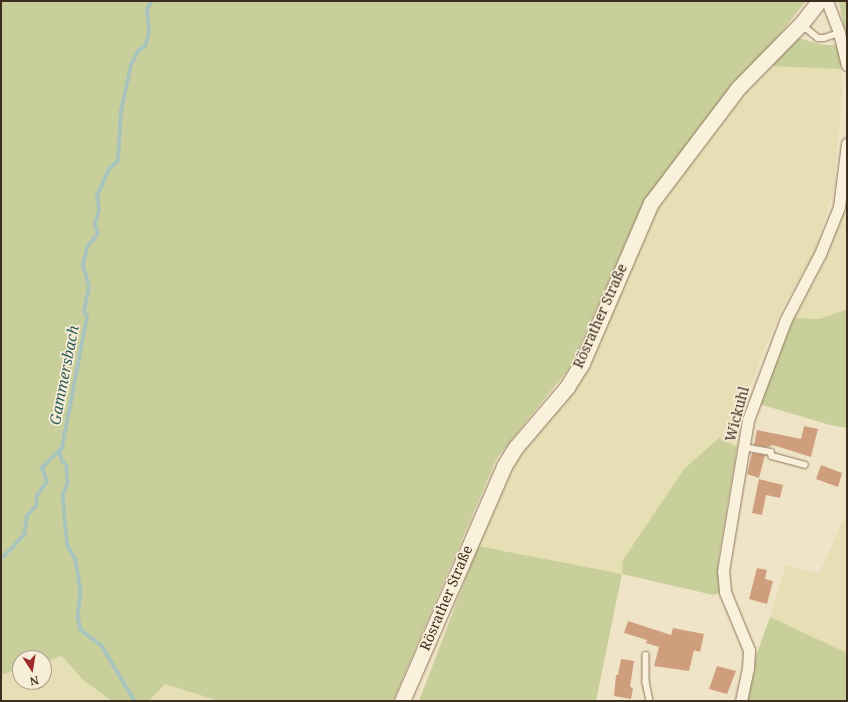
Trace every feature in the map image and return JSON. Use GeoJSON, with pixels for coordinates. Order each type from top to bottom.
{"type":"FeatureCollection","features":[{"type":"Feature","properties":{"kind":"street","name":"Rösrather Straße"},"geometry":{"type":"LineString","coordinates":[[402,701],[504,466],[516,447],[567,387],[582,363],[651,204],[738,88],[801,24],[819,1]]}},
{"type":"Feature","properties":{"kind":"street"},"geometry":{"type":"LineString","coordinates":[[827,1],[839,32],[847,65]]}},
{"type":"Feature","properties":{"kind":"street","name":"Wickuhl"},"geometry":{"type":"LineString","coordinates":[[741,701],[748,669],[749,650],[723,584],[748,420],[772,350],[820,254],[839,207],[847,144]]}},
{"type":"Feature","properties":{"kind":"lane"},"geometry":{"type":"LineString","coordinates":[[801,24],[818,38],[824,38],[839,32]]}},
{"type":"Feature","properties":{"kind":"lane"},"geometry":{"type":"LineString","coordinates":[[743,447],[771,452],[772,456],[805,465]]}},
{"type":"Feature","properties":{"kind":"lane"},"geometry":{"type":"LineString","coordinates":[[646,655],[646,682],[650,701]]}},
{"type":"Feature","properties":{"kind":"shaded area"},"geometry":{"type":"Polygon","coordinates":[[[766,66],[841,69],[842,93],[834,188],[815,252],[781,311],[745,401],[737,447],[718,438],[622,574],[478,546],[490,508],[517,453],[552,412],[657,200],[766,66]]]}},
{"type":"Feature","properties":{"kind":"shaded area"},"geometry":{"type":"Polygon","coordinates":[[[844,209],[847,209],[847,309],[820,319],[794,318],[828,255],[844,209]]]}},
{"type":"Feature","properties":{"kind":"shaded area"},"geometry":{"type":"Polygon","coordinates":[[[847,512],[847,653],[770,617],[786,565],[819,574],[847,512]]]}},
{"type":"Feature","properties":{"kind":"shaded area"},"geometry":{"type":"Polygon","coordinates":[[[62,656],[83,680],[112,701],[1,701],[1,675],[12,672],[12,690],[52,690],[52,659],[62,656]]]}},
{"type":"Feature","properties":{"kind":"shaded area"},"geometry":{"type":"Polygon","coordinates":[[[165,684],[219,701],[149,701],[165,684]]]}},
{"type":"Feature","properties":{"kind":"green space"},"geometry":{"type":"Polygon","coordinates":[[[1,1],[806,1],[640,210],[571,366],[497,458],[393,701],[219,701],[165,684],[149,701],[112,701],[83,680],[62,656],[52,659],[52,650],[12,650],[12,672],[1,675],[1,1]]]}},
{"type":"Feature","properties":{"kind":"green space"},"geometry":{"type":"Polygon","coordinates":[[[839,1],[847,1],[847,40],[839,3],[839,1]]]}},
{"type":"Feature","properties":{"kind":"green space"},"geometry":{"type":"Polygon","coordinates":[[[795,37],[823,45],[838,45],[841,69],[766,66],[795,37]]]}},
{"type":"Feature","properties":{"kind":"green space"},"geometry":{"type":"Polygon","coordinates":[[[847,309],[847,428],[830,425],[759,404],[794,318],[820,319],[847,309]]]}},
{"type":"Feature","properties":{"kind":"green space"},"geometry":{"type":"Polygon","coordinates":[[[719,438],[737,447],[718,561],[720,593],[713,595],[622,574],[623,560],[684,469],[719,438]]]}},
{"type":"Feature","properties":{"kind":"green space"},"geometry":{"type":"Polygon","coordinates":[[[478,546],[622,574],[596,701],[419,701],[478,546]]]}},
{"type":"Feature","properties":{"kind":"green space"},"geometry":{"type":"Polygon","coordinates":[[[770,617],[847,653],[847,701],[747,701],[756,656],[770,617]]]}},
{"type":"Feature","properties":{"kind":"building"},"geometry":{"type":"Polygon","coordinates":[[[804,426],[818,429],[811,457],[773,445],[768,447],[754,445],[757,430],[801,439],[804,426]]]}},
{"type":"Feature","properties":{"kind":"building"},"geometry":{"type":"Polygon","coordinates":[[[752,453],[765,455],[759,478],[747,474],[752,453]]]}},
{"type":"Feature","properties":{"kind":"building"},"geometry":{"type":"Polygon","coordinates":[[[821,465],[842,473],[838,487],[816,479],[821,465]]]}},
{"type":"Feature","properties":{"kind":"building"},"geometry":{"type":"Polygon","coordinates":[[[759,479],[783,485],[780,498],[766,495],[762,515],[752,513],[759,479]]]}},
{"type":"Feature","properties":{"kind":"building"},"geometry":{"type":"Polygon","coordinates":[[[757,568],[767,570],[765,579],[773,581],[767,604],[749,599],[757,568]]]}},
{"type":"Feature","properties":{"kind":"building"},"geometry":{"type":"Polygon","coordinates":[[[628,621],[671,635],[673,628],[704,634],[700,652],[694,650],[689,671],[654,666],[659,647],[646,643],[647,640],[624,633],[628,621]]]}},
{"type":"Feature","properties":{"kind":"building"},"geometry":{"type":"Polygon","coordinates":[[[621,659],[634,661],[630,687],[633,688],[631,699],[614,696],[616,675],[618,675],[621,659]]]}},
{"type":"Feature","properties":{"kind":"building"},"geometry":{"type":"Polygon","coordinates":[[[717,666],[736,671],[727,694],[709,689],[717,666]]]}},
{"type":"Feature","properties":{"kind":"waterway","name":"Gammersbach"},"geometry":{"type":"LineString","coordinates":[[1,559],[24,535],[27,516],[36,506],[37,496],[47,481],[42,468],[62,448],[87,317],[84,312],[89,286],[83,266],[87,247],[98,234],[95,224],[99,210],[97,196],[109,169],[118,161],[121,111],[131,65],[138,51],[146,45],[149,31],[147,11],[151,1]]}},
{"type":"Feature","properties":{"kind":"waterway"},"geometry":{"type":"LineString","coordinates":[[60,450],[62,460],[67,466],[68,484],[63,495],[68,546],[76,560],[81,592],[78,616],[81,630],[102,646],[135,701]]}}]}
